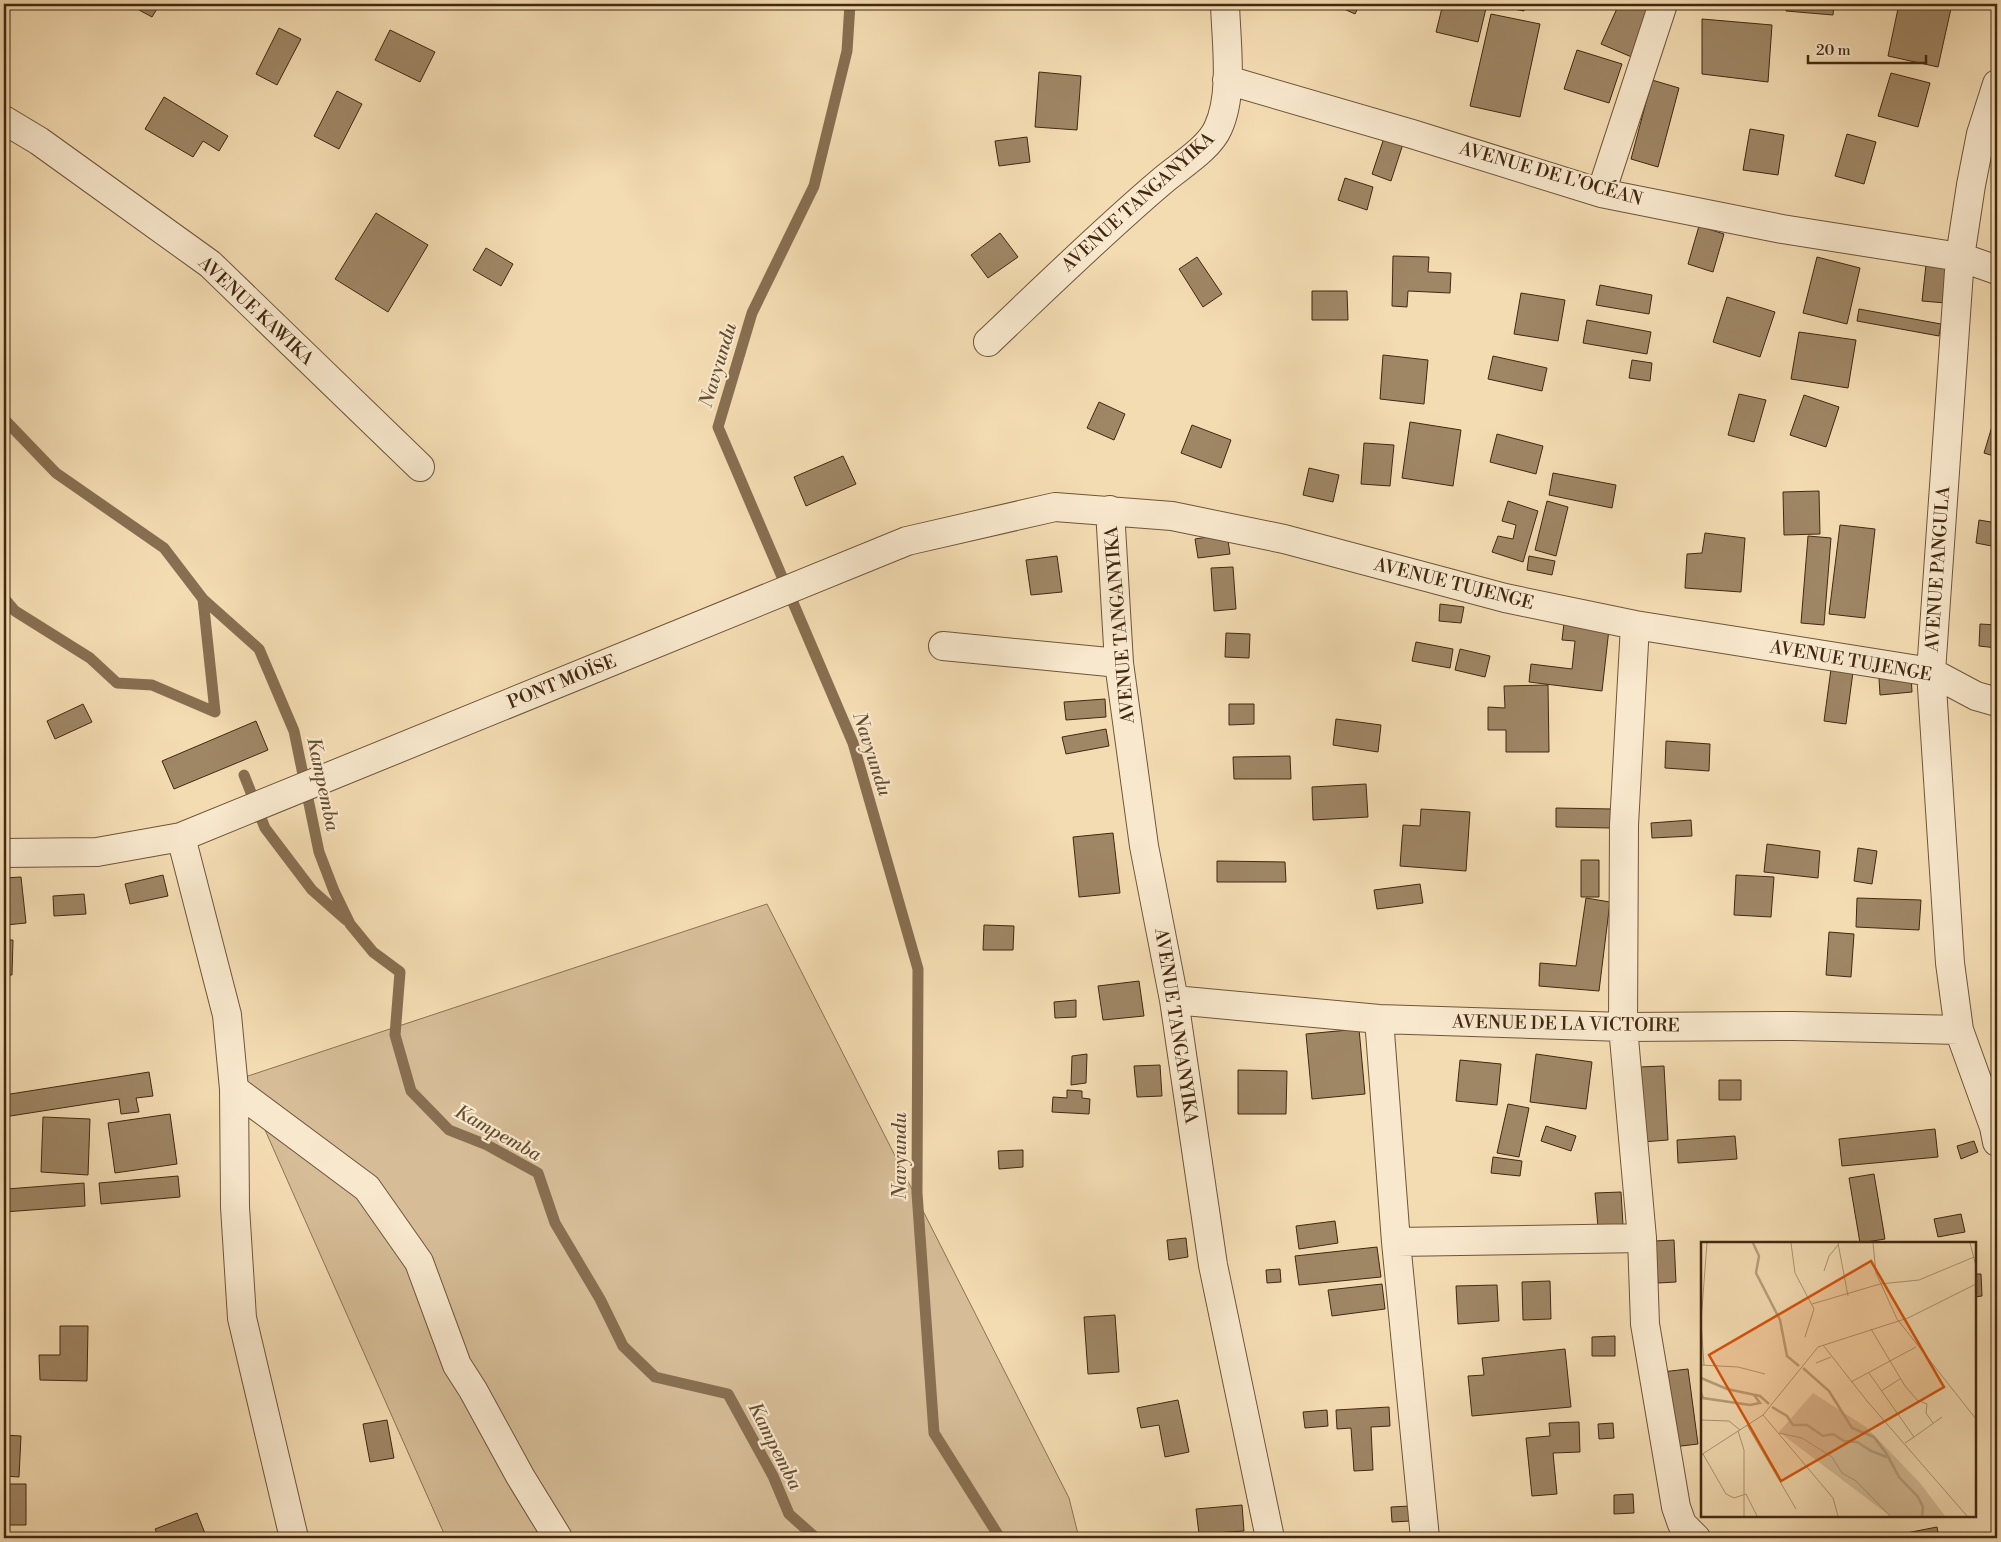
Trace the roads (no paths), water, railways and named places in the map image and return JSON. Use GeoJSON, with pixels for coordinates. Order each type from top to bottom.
{"type":"FeatureCollection","features":[{"type":"Feature","properties":{"kind":"street","name":"AVENUE TANGANYIKA"},"geometry":{"type":"LineString","coordinates":[[988,342],[1153,188],[1206,144],[1218,129],[1224,109],[1227,80],[1225,4]]}},
{"type":"Feature","properties":{"kind":"street"},"geometry":{"type":"LineString","coordinates":[[1601,192],[1662,4]]}},
{"type":"Feature","properties":{"kind":"street","name":"AVENUE DE L'OCÉAN"},"geometry":{"type":"LineString","coordinates":[[1227,80],[1601,192],[1782,229],[1960,257],[1997,270]]}},
{"type":"Feature","properties":{"kind":"street","name":"AVENUE PANGULA"},"geometry":{"type":"LineString","coordinates":[[1997,84],[1981,134],[1960,257],[1931,672],[1950,963],[1959,1030],[1994,1127],[1997,1142]]}},
{"type":"Feature","properties":{"kind":"street","name":"AVENUE KAWIKA"},"geometry":{"type":"LineString","coordinates":[[4,120],[39,141],[210,264],[420,467]]}},
{"type":"Feature","properties":{"kind":"street","name":"AVENUE TUJENGE"},"geometry":{"type":"LineString","coordinates":[[907,541],[1056,507],[1172,516],[1284,539],[1505,598],[1635,625],[1931,672],[1976,696],[1997,702]]}},
{"type":"Feature","properties":{"kind":"street","name":"AVENUE TANGANYIKA"},"geometry":{"type":"LineString","coordinates":[[1110,510],[1119,663],[1144,846],[1174,1000],[1213,1265],[1270,1538]]}},
{"type":"Feature","properties":{"kind":"street","name":"PONT MOÏSE"},"geometry":{"type":"LineString","coordinates":[[4,853],[97,852],[181,837],[907,541]]}},
{"type":"Feature","properties":{"kind":"street"},"geometry":{"type":"LineString","coordinates":[[1635,625],[1624,825],[1623,1027],[1642,1238],[1645,1324],[1676,1507],[1682,1524],[1696,1538]]}},
{"type":"Feature","properties":{"kind":"street"},"geometry":{"type":"LineString","coordinates":[[943,646],[1119,663]]}},
{"type":"Feature","properties":{"kind":"street"},"geometry":{"type":"LineString","coordinates":[[181,837],[227,1015],[234,1089],[235,1207],[242,1318],[294,1538]]}},
{"type":"Feature","properties":{"kind":"street","name":"AVENUE DE LA VICTOIRE"},"geometry":{"type":"LineString","coordinates":[[1174,1000],[1379,1019],[1623,1027],[1793,1026],[1959,1030]]}},
{"type":"Feature","properties":{"kind":"street"},"geometry":{"type":"LineString","coordinates":[[1379,1019],[1396,1242],[1425,1538]]}},
{"type":"Feature","properties":{"kind":"street"},"geometry":{"type":"LineString","coordinates":[[234,1089],[368,1188],[420,1262],[457,1365],[473,1390],[520,1476],[558,1538]]}},
{"type":"Feature","properties":{"kind":"street"},"geometry":{"type":"LineString","coordinates":[[1396,1242],[1642,1238]]}},
{"type":"Feature","properties":{"kind":"waterway","name":"Navyundu"},"geometry":{"type":"LineString","coordinates":[[850,4],[847,51],[814,186],[752,313],[718,427],[853,743],[918,969],[917,1193],[934,1433],[1000,1538]]}},
{"type":"Feature","properties":{"kind":"waterway","name":"Kampemba"},"geometry":{"type":"LineString","coordinates":[[4,419],[56,473],[164,548],[203,599],[259,649],[294,731],[319,852],[334,891],[350,924],[373,952],[400,972],[395,1035],[411,1091],[449,1130],[487,1145],[538,1173],[555,1223],[600,1299],[623,1346],[655,1377],[728,1394],[773,1476],[789,1514],[816,1538]]}},
{"type":"Feature","properties":{"kind":"waterway"},"geometry":{"type":"LineString","coordinates":[[4,598],[15,611],[90,658],[117,683],[152,685],[215,712],[203,599]]}},
{"type":"Feature","properties":{"kind":"waterway"},"geometry":{"type":"LineString","coordinates":[[244,775],[265,828],[312,890],[346,920]]}}]}
